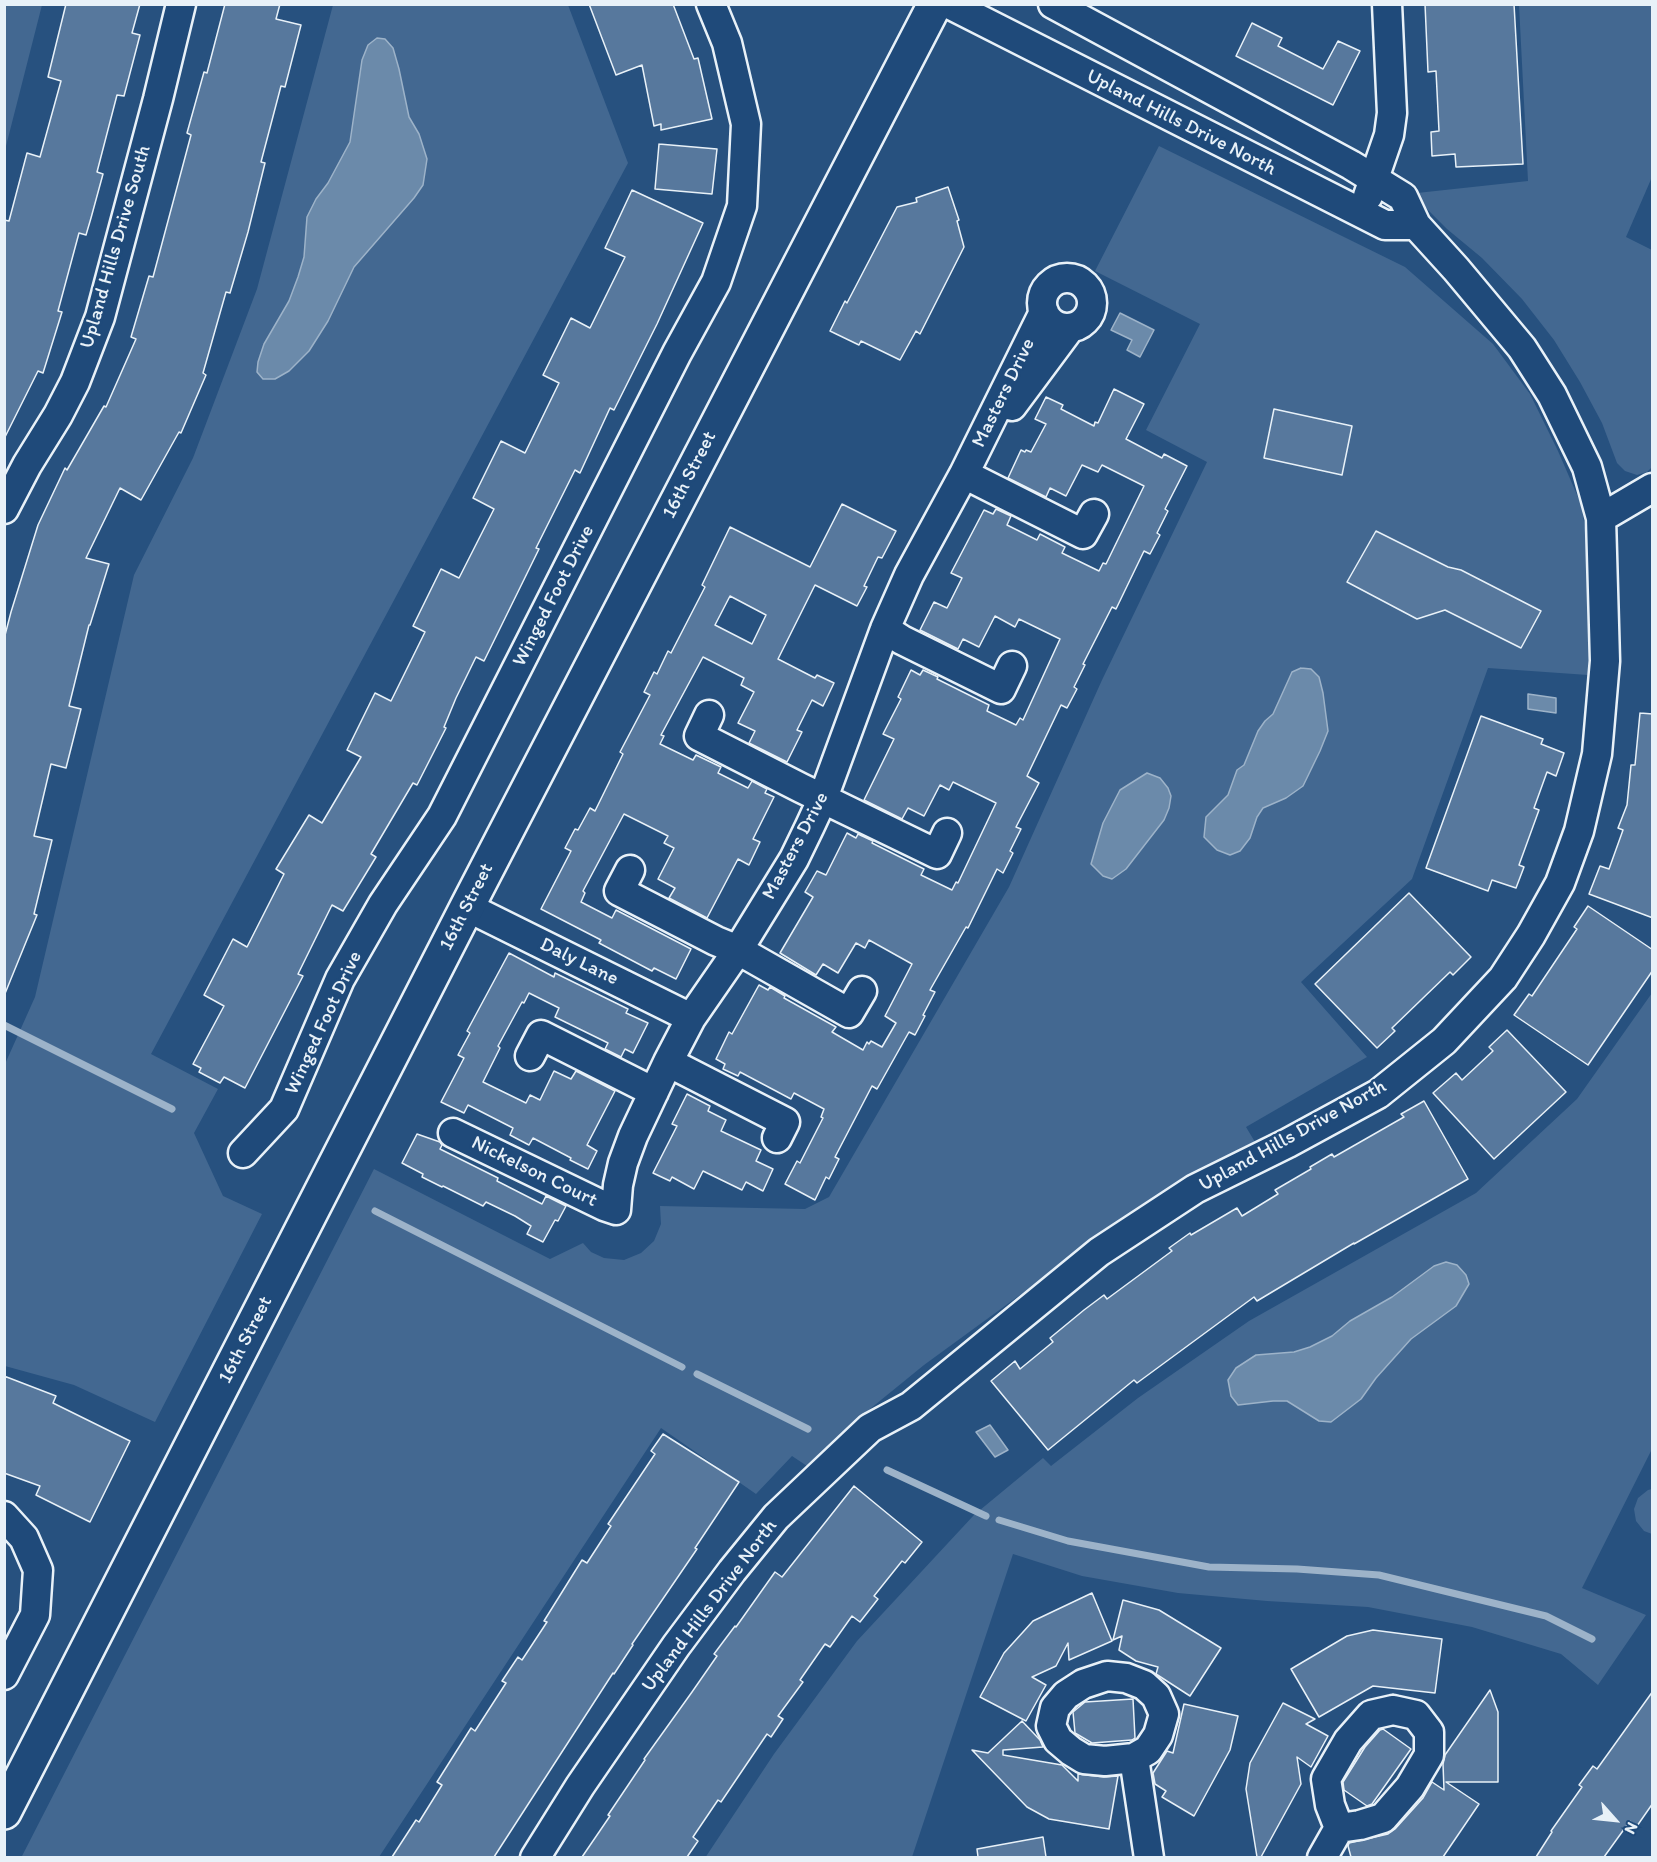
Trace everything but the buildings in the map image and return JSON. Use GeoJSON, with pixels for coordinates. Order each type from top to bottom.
{"type":"FeatureCollection","features":[{"type":"Feature","properties":{"kind":"main road","name":"16th Street"},"geometry":{"type":"LineString","coordinates":[[4,1812],[467,907],[935,4]]}},
{"type":"Feature","properties":{"kind":"street","name":"Upland Hills Drive South"},"geometry":{"type":"LineString","coordinates":[[4,509],[75,382],[100,317],[181,4]]}},
{"type":"Feature","properties":{"kind":"street","name":"Winged Foot Drive"},"geometry":{"type":"LineString","coordinates":[[243,1153],[284,1109],[340,979],[383,904],[442,816],[677,354],[716,282],[742,206],[746,124],[727,43],[711,4]]}},
{"type":"Feature","properties":{"kind":"street","name":"Upland Hills Drive North"},"geometry":{"type":"LineString","coordinates":[[949,4],[1361,214],[1385,225],[1416,225]]}},
{"type":"Feature","properties":{"kind":"street","name":"Upland Hills Drive North"},"geometry":{"type":"LineString","coordinates":[[535,1857],[580,1786],[670,1655],[732,1571],[776,1517],[870,1428],[911,1406],[1099,1252],[1196,1190],[1378,1094],[1444,1041],[1503,978],[1531,935],[1560,884],[1579,831],[1597,754],[1605,661],[1601,518],[1587,467],[1552,395],[1522,348],[1416,225],[1403,197],[1375,179],[1053,4]]}},
{"type":"Feature","properties":{"kind":"street"},"geometry":{"type":"LineString","coordinates":[[1361,214],[1389,135],[1392,113],[1388,4]]}},
{"type":"Feature","properties":{"kind":"street","name":"Masters Drive"},"geometry":{"type":"LineString","coordinates":[[616,1210],[623,1164],[668,1062],[691,1018],[738,950],[794,859],[823,798],[885,629],[909,575],[964,474],[1044,312],[1043,296],[1052,284],[1067,278],[1083,284],[1091,298],[1090,314],[1085,321],[1070,328],[964,474]]}},
{"type":"Feature","properties":{"kind":"street","name":"Masters Drive"},"geometry":{"type":"LineString","coordinates":[[1044,312],[1054,325],[1070,328]]}},
{"type":"Feature","properties":{"kind":"street"},"geometry":{"type":"LineString","coordinates":[[964,474],[1083,534],[1094,514]]}},
{"type":"Feature","properties":{"kind":"street"},"geometry":{"type":"LineString","coordinates":[[1601,518],[1653,488]]}},
{"type":"Feature","properties":{"kind":"street"},"geometry":{"type":"LineString","coordinates":[[885,629],[902,640],[1001,689],[1012,666]]}},
{"type":"Feature","properties":{"kind":"street"},"geometry":{"type":"LineString","coordinates":[[708,715],[699,736],[936,854],[947,833]]}},
{"type":"Feature","properties":{"kind":"street"},"geometry":{"type":"LineString","coordinates":[[630,870],[620,891],[738,950],[849,1013],[862,991]]}},
{"type":"Feature","properties":{"kind":"street","name":"Daly Lane"},"geometry":{"type":"LineString","coordinates":[[467,907],[691,1018]]}},
{"type":"Feature","properties":{"kind":"street"},"geometry":{"type":"LineString","coordinates":[[530,1056],[541,1035],[654,1092]]}},
{"type":"Feature","properties":{"kind":"street"},"geometry":{"type":"LineString","coordinates":[[668,1062],[785,1122],[777,1138]]}},
{"type":"Feature","properties":{"kind":"street","name":"Nickelson Court"},"geometry":{"type":"LineString","coordinates":[[453,1133],[616,1210]]}},
{"type":"Feature","properties":{"kind":"street"},"geometry":{"type":"LineString","coordinates":[[4,1516],[24,1538],[38,1570],[35,1615],[4,1675]]}},
{"type":"Feature","properties":{"kind":"street"},"geometry":{"type":"LineString","coordinates":[[1134,1758],[1149,1857]]}},
{"type":"Feature","properties":{"kind":"street"},"geometry":{"type":"LineString","coordinates":[[1322,1857],[1339,1828]]}},
{"type":"Feature","properties":{"kind":"shaded area"},"geometry":{"type":"Polygon","coordinates":[[[4,5],[42,5],[5,150],[4,5]]]}},
{"type":"Feature","properties":{"kind":"shaded area"},"geometry":{"type":"Polygon","coordinates":[[[333,5],[568,5],[628,163],[151,1054],[218,1089],[194,1133],[223,1196],[262,1214],[155,1422],[74,1385],[5,1366],[5,1064],[35,997],[134,575],[193,458],[257,289],[333,5]]]}},
{"type":"Feature","properties":{"kind":"shaded area"},"geometry":{"type":"Polygon","coordinates":[[[1519,5],[1652,5],[1652,177],[1626,237],[1652,250],[1652,467],[1647,472],[1637,475],[1625,471],[1617,463],[1602,423],[1554,340],[1522,299],[1482,258],[1426,208],[1417,193],[1528,181],[1519,5]]]}},
{"type":"Feature","properties":{"kind":"shaded area"},"geometry":{"type":"Polygon","coordinates":[[[377,38],[385,39],[393,48],[409,117],[419,134],[427,159],[423,185],[354,267],[328,321],[309,351],[289,371],[275,379],[263,379],[257,372],[264,344],[289,301],[298,277],[304,257],[307,217],[350,142],[362,60],[368,45],[377,38]]]}},
{"type":"Feature","properties":{"kind":"shaded area"},"geometry":{"type":"Polygon","coordinates":[[[1159,146],[1405,267],[1493,344],[1530,394],[1581,504],[1593,575],[1588,675],[1488,668],[1412,879],[1301,982],[1367,1057],[1246,1127],[1255,1142],[1146,1203],[924,1365],[865,1413],[807,1466],[792,1456],[756,1494],[661,1428],[379,1857],[21,1858],[374,1169],[550,1259],[583,1243],[591,1252],[604,1258],[624,1260],[641,1253],[654,1241],[661,1224],[660,1206],[805,1209],[829,1197],[1009,887],[1102,680],[1207,462],[1146,430],[1200,324],[1095,271],[1159,146]]]}},
{"type":"Feature","properties":{"kind":"shaded area"},"geometry":{"type":"Polygon","coordinates":[[[1120,313],[1154,330],[1140,357],[1127,350],[1132,340],[1111,330],[1120,313]]]}},
{"type":"Feature","properties":{"kind":"shaded area"},"geometry":{"type":"Polygon","coordinates":[[[1301,668],[1311,669],[1319,677],[1323,693],[1328,731],[1320,751],[1303,786],[1286,798],[1263,808],[1257,817],[1250,838],[1240,851],[1230,855],[1217,850],[1204,837],[1206,817],[1228,795],[1237,770],[1244,765],[1258,731],[1273,714],[1292,672],[1301,668]]]}},
{"type":"Feature","properties":{"kind":"shaded area"},"geometry":{"type":"Polygon","coordinates":[[[1528,694],[1556,698],[1556,713],[1528,709],[1528,694]]]}},
{"type":"Feature","properties":{"kind":"shaded area"},"geometry":{"type":"Polygon","coordinates":[[[1147,773],[1160,778],[1171,796],[1164,820],[1126,869],[1112,879],[1103,876],[1091,864],[1103,823],[1120,790],[1147,773]]]}},
{"type":"Feature","properties":{"kind":"shaded area"},"geometry":{"type":"Polygon","coordinates":[[[1652,993],[1652,1449],[1582,1588],[1646,1615],[1598,1685],[1561,1654],[1472,1627],[1368,1607],[1178,1593],[1082,1576],[1013,1554],[912,1857],[705,1858],[774,1754],[857,1641],[974,1515],[1043,1458],[1051,1466],[1138,1398],[1249,1321],[1476,1193],[1577,1099],[1652,993]]]}},
{"type":"Feature","properties":{"kind":"shaded area"},"geometry":{"type":"Polygon","coordinates":[[[1446,1262],[1457,1265],[1466,1275],[1469,1284],[1456,1306],[1411,1339],[1376,1378],[1361,1399],[1331,1422],[1319,1421],[1287,1401],[1238,1405],[1231,1396],[1228,1380],[1236,1368],[1256,1355],[1294,1352],[1310,1347],[1332,1336],[1350,1321],[1392,1297],[1434,1266],[1446,1262]]]}},
{"type":"Feature","properties":{"kind":"shaded area"},"geometry":{"type":"Polygon","coordinates":[[[990,1425],[1008,1450],[995,1457],[976,1432],[990,1425]]]}},
{"type":"Feature","properties":{"kind":"shaded area"},"geometry":{"type":"Polygon","coordinates":[[[1652,1489],[1652,1534],[1644,1531],[1636,1521],[1634,1509],[1638,1498],[1652,1489]]]}},
{"type":"Feature","properties":{"kind":"waterway"},"geometry":{"type":"LineString","coordinates":[[4,1025],[172,1109]]}},
{"type":"Feature","properties":{"kind":"waterway"},"geometry":{"type":"LineString","coordinates":[[375,1211],[682,1367]]}},
{"type":"Feature","properties":{"kind":"waterway"},"geometry":{"type":"LineString","coordinates":[[697,1374],[808,1429]]}},
{"type":"Feature","properties":{"kind":"waterway"},"geometry":{"type":"LineString","coordinates":[[887,1470],[986,1516]]}},
{"type":"Feature","properties":{"kind":"waterway"},"geometry":{"type":"LineString","coordinates":[[999,1520],[1068,1541],[1209,1567],[1297,1569],[1379,1575],[1546,1616],[1592,1639]]}}]}
